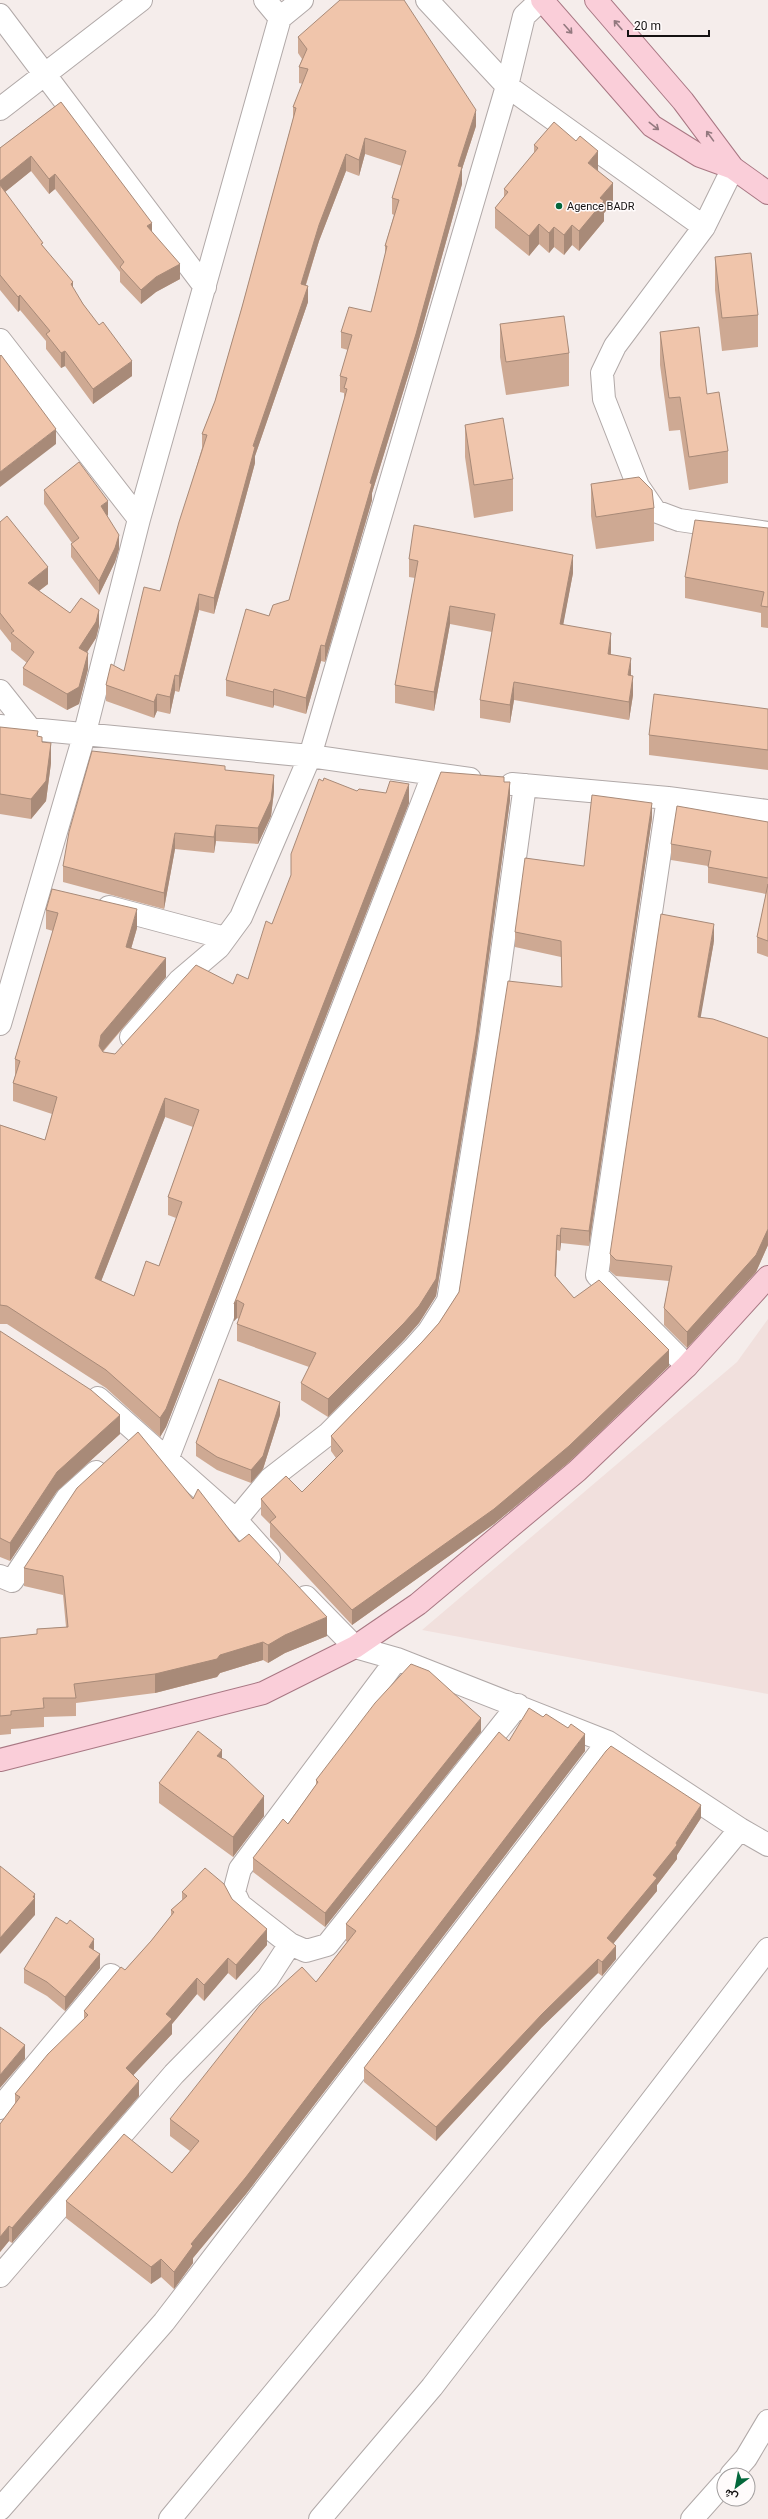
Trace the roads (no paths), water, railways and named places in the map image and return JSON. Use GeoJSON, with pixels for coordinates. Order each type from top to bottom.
{"type":"FeatureCollection","features":[{"type":"Feature","properties":{"kind":"main road"},"geometry":{"type":"LineString","coordinates":[[541,0],[652,126],[700,156],[733,168],[768,193]]}},
{"type":"Feature","properties":{"kind":"main road"},"geometry":{"type":"LineString","coordinates":[[596,0],[684,101],[733,168]]}},
{"type":"Feature","properties":{"kind":"main road"},"geometry":{"type":"LineString","coordinates":[[0,1760],[262,1693],[355,1647],[418,1604],[577,1471],[687,1366],[768,1277]]}},
{"type":"Feature","properties":{"kind":"street"},"geometry":{"type":"LineString","coordinates":[[0,109],[141,0]]}},
{"type":"Feature","properties":{"kind":"street"},"geometry":{"type":"LineString","coordinates":[[265,0],[280,18]]}},
{"type":"Feature","properties":{"kind":"street"},"geometry":{"type":"LineString","coordinates":[[0,1024],[84,736],[139,519],[280,18],[302,0]]}},
{"type":"Feature","properties":{"kind":"street"},"geometry":{"type":"LineString","coordinates":[[427,0],[507,86],[704,227]]}},
{"type":"Feature","properties":{"kind":"street"},"geometry":{"type":"LineString","coordinates":[[120,1050],[179,981],[225,938],[241,917],[310,756],[507,86],[524,16],[541,0]]}},
{"type":"Feature","properties":{"kind":"street"},"geometry":{"type":"LineString","coordinates":[[0,15],[205,287]]}},
{"type":"Feature","properties":{"kind":"street"},"geometry":{"type":"LineString","coordinates":[[733,168],[704,227],[616,346],[602,373],[604,399],[638,486],[655,510],[679,520],[768,533]]}},
{"type":"Feature","properties":{"kind":"street"},"geometry":{"type":"LineString","coordinates":[[0,340],[139,519]]}},
{"type":"Feature","properties":{"kind":"street"},"geometry":{"type":"LineString","coordinates":[[0,691],[31,730]]}},
{"type":"Feature","properties":{"kind":"street"},"geometry":{"type":"LineString","coordinates":[[0,726],[84,736],[310,756],[433,775],[668,798],[768,811]]}},
{"type":"Feature","properties":{"kind":"street"},"geometry":{"type":"LineString","coordinates":[[167,1460],[433,775]]}},
{"type":"Feature","properties":{"kind":"street"},"geometry":{"type":"LineString","coordinates":[[236,1520],[270,1479],[328,1434],[413,1349],[429,1331],[448,1301],[488,1054],[525,785]]}},
{"type":"Feature","properties":{"kind":"street"},"geometry":{"type":"LineString","coordinates":[[668,798],[597,1275],[687,1366]]}},
{"type":"Feature","properties":{"kind":"street"},"geometry":{"type":"LineString","coordinates":[[40,889],[62,895]]}},
{"type":"Feature","properties":{"kind":"street"},"geometry":{"type":"LineString","coordinates":[[92,902],[225,938]]}},
{"type":"Feature","properties":{"kind":"street"},"geometry":{"type":"LineString","coordinates":[[79,1386],[99,1399],[236,1520],[288,1578],[355,1647],[397,1659],[518,1705],[608,1742],[740,1829],[768,1845]]}},
{"type":"Feature","properties":{"kind":"street"},"geometry":{"type":"LineString","coordinates":[[0,1576],[12,1581],[67,1498],[138,1434]]}},
{"type":"Feature","properties":{"kind":"street"},"geometry":{"type":"LineString","coordinates":[[397,1659],[240,1869],[234,1892],[240,1905],[290,1944],[306,1951],[327,1945],[518,1705]]}},
{"type":"Feature","properties":{"kind":"street"},"geometry":{"type":"LineString","coordinates":[[0,2509],[164,2322],[608,1742]]}},
{"type":"Feature","properties":{"kind":"street"},"geometry":{"type":"LineString","coordinates":[[182,2515],[740,1829]]}},
{"type":"Feature","properties":{"kind":"street"},"geometry":{"type":"LineString","coordinates":[[0,2276],[174,2074],[268,1978],[290,1944]]}},
{"type":"Feature","properties":{"kind":"street"},"geometry":{"type":"LineString","coordinates":[[320,2519],[432,2387],[768,1948]]}},
{"type":"Feature","properties":{"kind":"street"},"geometry":{"type":"LineString","coordinates":[[0,2108],[111,1976]]}},
{"type":"Feature","properties":{"kind":"street"},"geometry":{"type":"LineString","coordinates":[[738,2467],[746,2458],[768,2421]]}},
{"type":"Feature","properties":{"kind":"street"},"geometry":{"type":"LineString","coordinates":[[692,2519],[716,2492]]}},
{"type":"Feature","properties":{"kind":"place","name":"Agence BADR"},"geometry":{"type":"Point","coordinates":[559,206]}}]}
